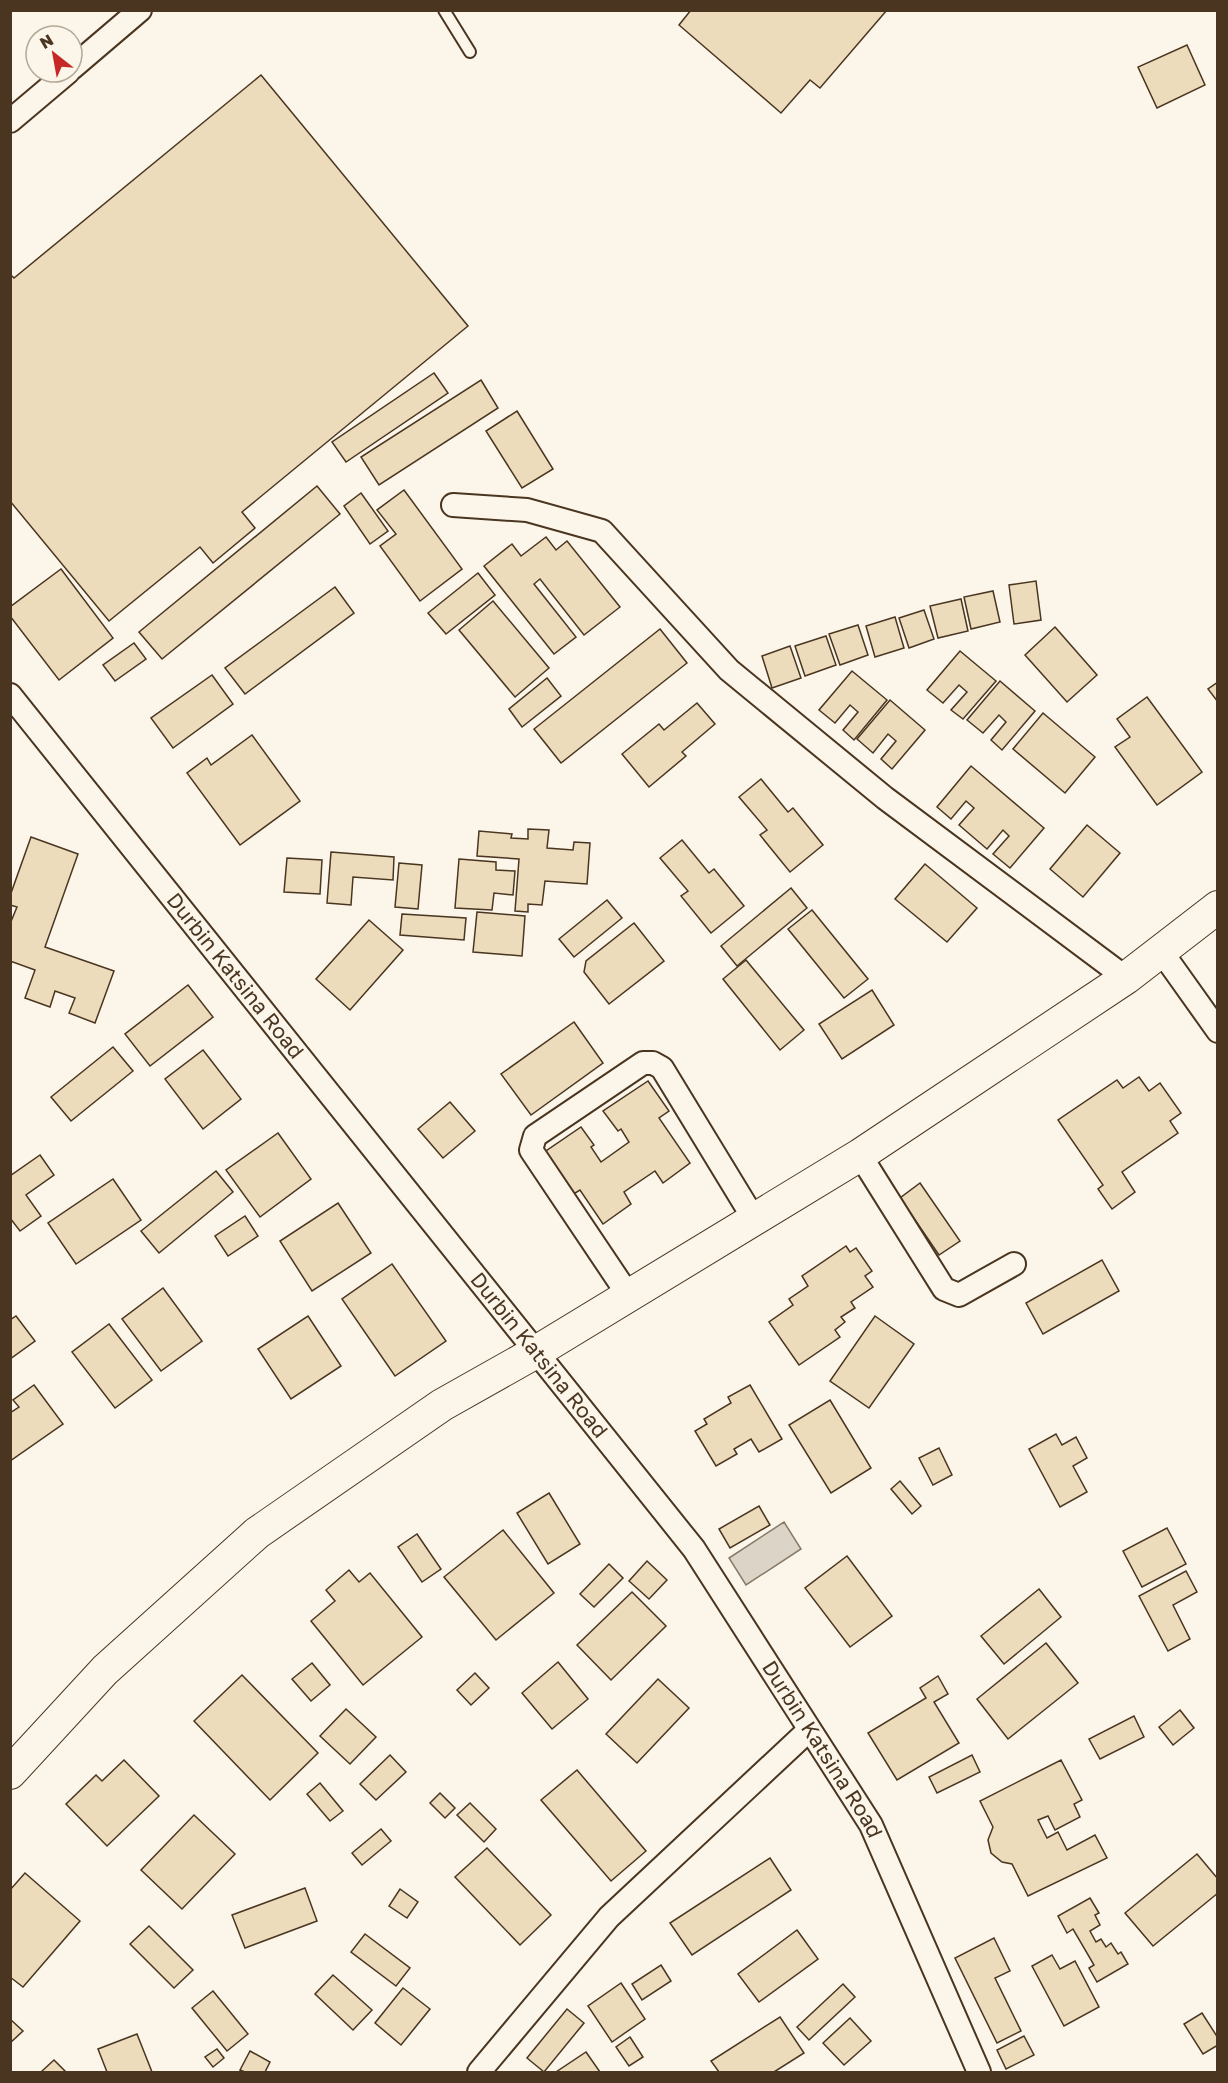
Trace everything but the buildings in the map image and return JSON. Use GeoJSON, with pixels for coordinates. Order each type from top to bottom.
{"type":"FeatureCollection","features":[{"type":"Feature","properties":{"kind":"street"},"geometry":{"type":"LineString","coordinates":[[84,58],[140,10]]}},
{"type":"Feature","properties":{"kind":"street"},"geometry":{"type":"LineString","coordinates":[[10,121],[54,84]]}},
{"type":"Feature","properties":{"kind":"street"},"geometry":{"type":"LineString","coordinates":[[453,505],[527,510],[602,531],[729,670],[885,798],[1126,978]]}},
{"type":"Feature","properties":{"kind":"street","name":"Durbin Katsina Road"},"geometry":{"type":"LineString","coordinates":[[10,695],[694,1549],[871,1825],[979,2073]]}},
{"type":"Feature","properties":{"kind":"street"},"geometry":{"type":"LineString","coordinates":[[10,1773],[105,1670],[257,1533],[442,1405],[536,1352],[860,1155],[1126,978],[1218,907]]}},
{"type":"Feature","properties":{"kind":"street"},"geometry":{"type":"LineString","coordinates":[[1161,951],[1218,1031]]}},
{"type":"Feature","properties":{"kind":"street"},"geometry":{"type":"LineString","coordinates":[[629,1296],[531,1150],[535,1136],[643,1063],[653,1063],[662,1068],[754,1219]]}},
{"type":"Feature","properties":{"kind":"street"},"geometry":{"type":"LineString","coordinates":[[860,1155],[944,1289],[958,1295],[1014,1264]]}},
{"type":"Feature","properties":{"kind":"street"},"geometry":{"type":"LineString","coordinates":[[479,2073],[609,1917],[809,1730]]}},
{"type":"Feature","properties":{"kind":"lane"},"geometry":{"type":"LineString","coordinates":[[444,10],[470,52]]}},
{"type":"Feature","properties":{"kind":"shaded area"},"geometry":{"type":"Polygon","coordinates":[[[784,1522],[801,1549],[746,1585],[729,1558],[784,1522]]]}}]}
